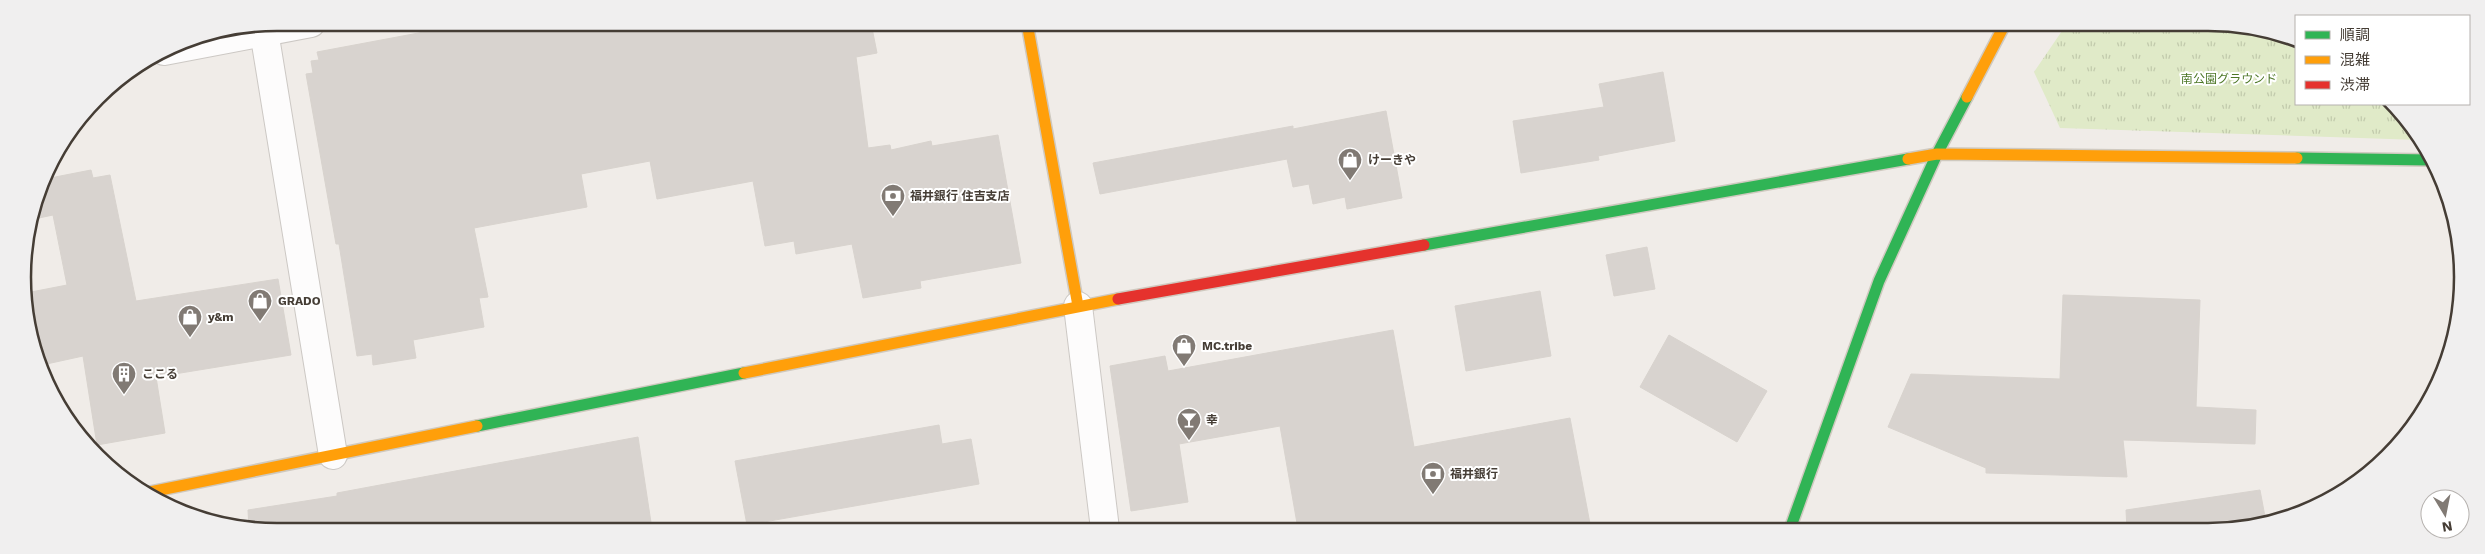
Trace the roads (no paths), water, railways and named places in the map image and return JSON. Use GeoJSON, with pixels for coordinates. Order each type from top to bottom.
{"type":"FeatureCollection","features":[{"type":"Feature","properties":{"kind":"street"},"geometry":{"type":"LineString","coordinates":[[1028,31],[1078,306],[1105,523]]}},
{"type":"Feature","properties":{"kind":"street"},"geometry":{"type":"LineString","coordinates":[[1792,523],[1879,281],[1937,154],[2001,31]]}},
{"type":"Feature","properties":{"kind":"street"},"geometry":{"type":"LineString","coordinates":[[264,32],[333,455]]}},
{"type":"Feature","properties":{"kind":"street"},"geometry":{"type":"LineString","coordinates":[[208,41],[246,33]]}},
{"type":"Feature","properties":{"kind":"street"},"geometry":{"type":"LineString","coordinates":[[156,491],[1078,306],[1937,154],[2424,160]]}},
{"type":"Feature","properties":{"kind":"place","name":"けーきや"},"geometry":{"type":"Point","coordinates":[1350,181]}},
{"type":"Feature","properties":{"kind":"place","name":"福井銀行 住吉支店"},"geometry":{"type":"Point","coordinates":[893,217]}},
{"type":"Feature","properties":{"kind":"place","name":"GRADO"},"geometry":{"type":"Point","coordinates":[260,322]}},
{"type":"Feature","properties":{"kind":"place","name":"y&m"},"geometry":{"type":"Point","coordinates":[190,338]}},
{"type":"Feature","properties":{"kind":"place","name":"MC.tribe"},"geometry":{"type":"Point","coordinates":[1184,367]}},
{"type":"Feature","properties":{"kind":"place","name":"ここる"},"geometry":{"type":"Point","coordinates":[124,395]}},
{"type":"Feature","properties":{"kind":"place","name":"幸"},"geometry":{"type":"Point","coordinates":[1189,441]}},
{"type":"Feature","properties":{"kind":"place","name":"福井銀行"},"geometry":{"type":"Point","coordinates":[1433,495]}},
{"type":"Feature","properties":{"kind":"park label","name":"南公園グラウンド"},"geometry":{"type":"Point","coordinates":[2229,79]}}]}
